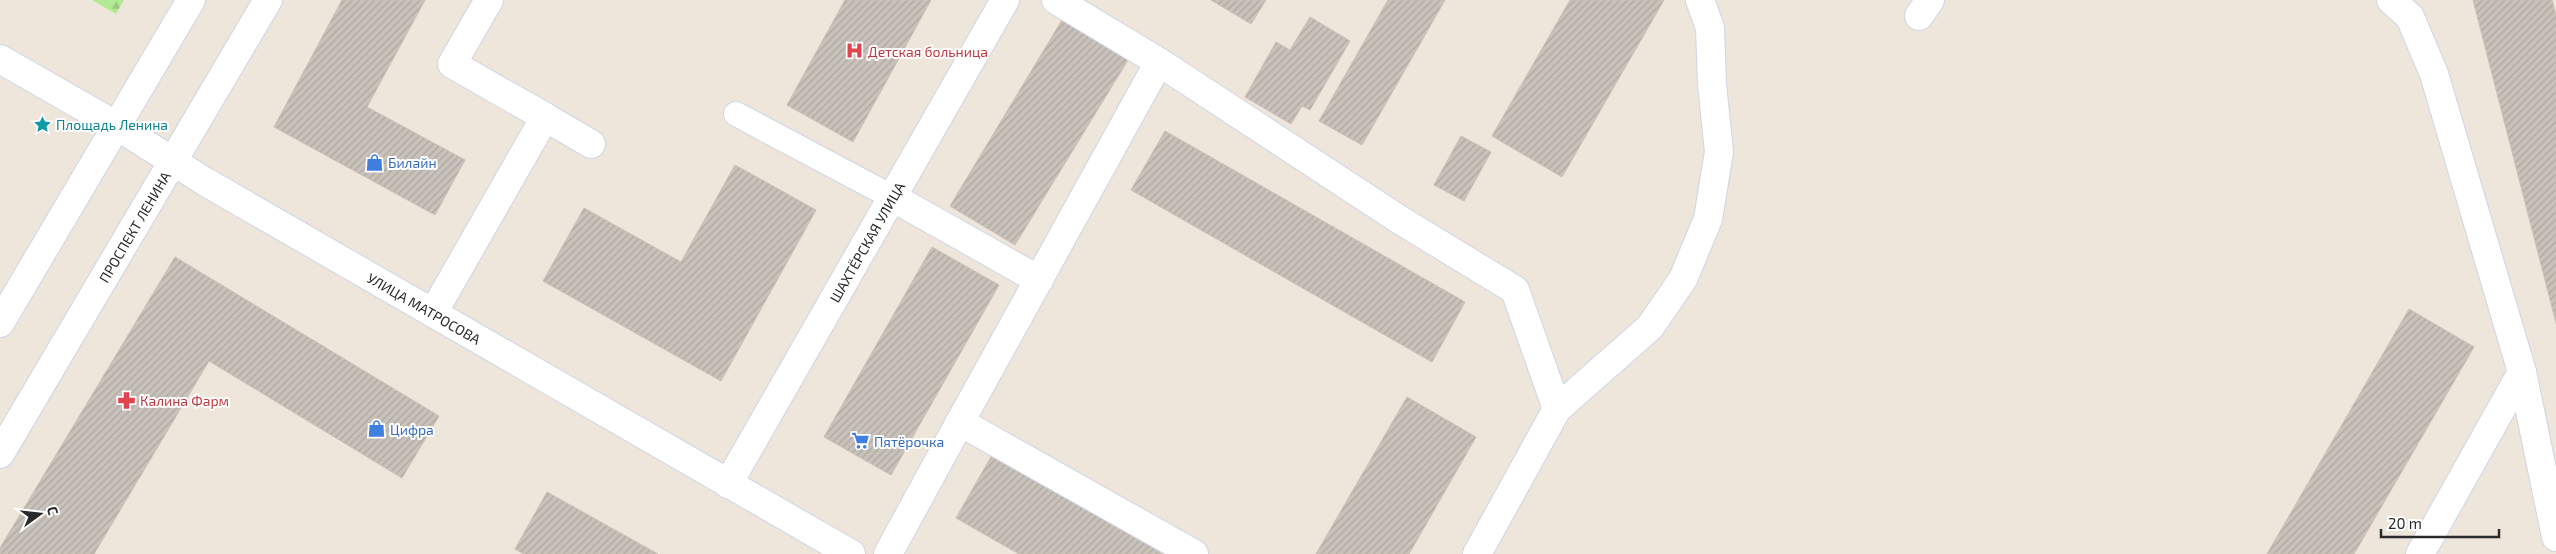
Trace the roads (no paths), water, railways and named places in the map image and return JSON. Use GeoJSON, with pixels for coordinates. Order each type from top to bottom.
{"type":"FeatureCollection","features":[{"type":"Feature","properties":{"kind":"street"},"geometry":{"type":"LineString","coordinates":[[0,323],[191,0]]}},
{"type":"Feature","properties":{"kind":"street","name":"ПРОСПЕКТ ЛЕНИНА"},"geometry":{"type":"LineString","coordinates":[[0,454],[268,0]]}},
{"type":"Feature","properties":{"kind":"street"},"geometry":{"type":"LineString","coordinates":[[489,0],[452,64],[592,144]]}},
{"type":"Feature","properties":{"kind":"street","name":"ШАХТЁРСКАЯ УЛИЦА"},"geometry":{"type":"LineString","coordinates":[[728,484],[1005,0]]}},
{"type":"Feature","properties":{"kind":"street"},"geometry":{"type":"LineString","coordinates":[[1056,0],[1159,62],[1400,220],[1515,290],[1558,409]]}},
{"type":"Feature","properties":{"kind":"street"},"geometry":{"type":"LineString","coordinates":[[1477,554],[1558,409],[1650,327],[1684,279],[1708,219],[1719,152],[1712,84],[1710,28],[1700,0]]}},
{"type":"Feature","properties":{"kind":"street"},"geometry":{"type":"LineString","coordinates":[[2391,0],[2410,17],[2434,74],[2522,372],[2556,537]]}},
{"type":"Feature","properties":{"kind":"street","name":"УЛИЦА МАТРОСОВА"},"geometry":{"type":"LineString","coordinates":[[0,59],[117,126],[172,162],[433,314],[851,554]]}},
{"type":"Feature","properties":{"kind":"street"},"geometry":{"type":"LineString","coordinates":[[888,554],[1159,62]]}},
{"type":"Feature","properties":{"kind":"street"},"geometry":{"type":"LineString","coordinates":[[433,314],[545,117]]}},
{"type":"Feature","properties":{"kind":"street"},"geometry":{"type":"LineString","coordinates":[[892,197],[1039,280]]}},
{"type":"Feature","properties":{"kind":"street"},"geometry":{"type":"LineString","coordinates":[[2420,554],[2522,372]]}},
{"type":"Feature","properties":{"kind":"street"},"geometry":{"type":"LineString","coordinates":[[960,422],[1194,554]]}},
{"type":"Feature","properties":{"kind":"lane"},"geometry":{"type":"LineString","coordinates":[[736,114],[892,197]]}},
{"type":"Feature","properties":{"kind":"place","name":"Детская больница"},"geometry":{"type":"Point","coordinates":[854,51]}},
{"type":"Feature","properties":{"kind":"place","name":"Площадь Ленина"},"geometry":{"type":"Point","coordinates":[42,124]}},
{"type":"Feature","properties":{"kind":"place","name":"Билайн"},"geometry":{"type":"Point","coordinates":[374,162]}},
{"type":"Feature","properties":{"kind":"place","name":"Калина Фарм"},"geometry":{"type":"Point","coordinates":[126,400]}},
{"type":"Feature","properties":{"kind":"place","name":"Цифра"},"geometry":{"type":"Point","coordinates":[376,429]}},
{"type":"Feature","properties":{"kind":"place","name":"Пятёрочка"},"geometry":{"type":"Point","coordinates":[860,441]}}]}
